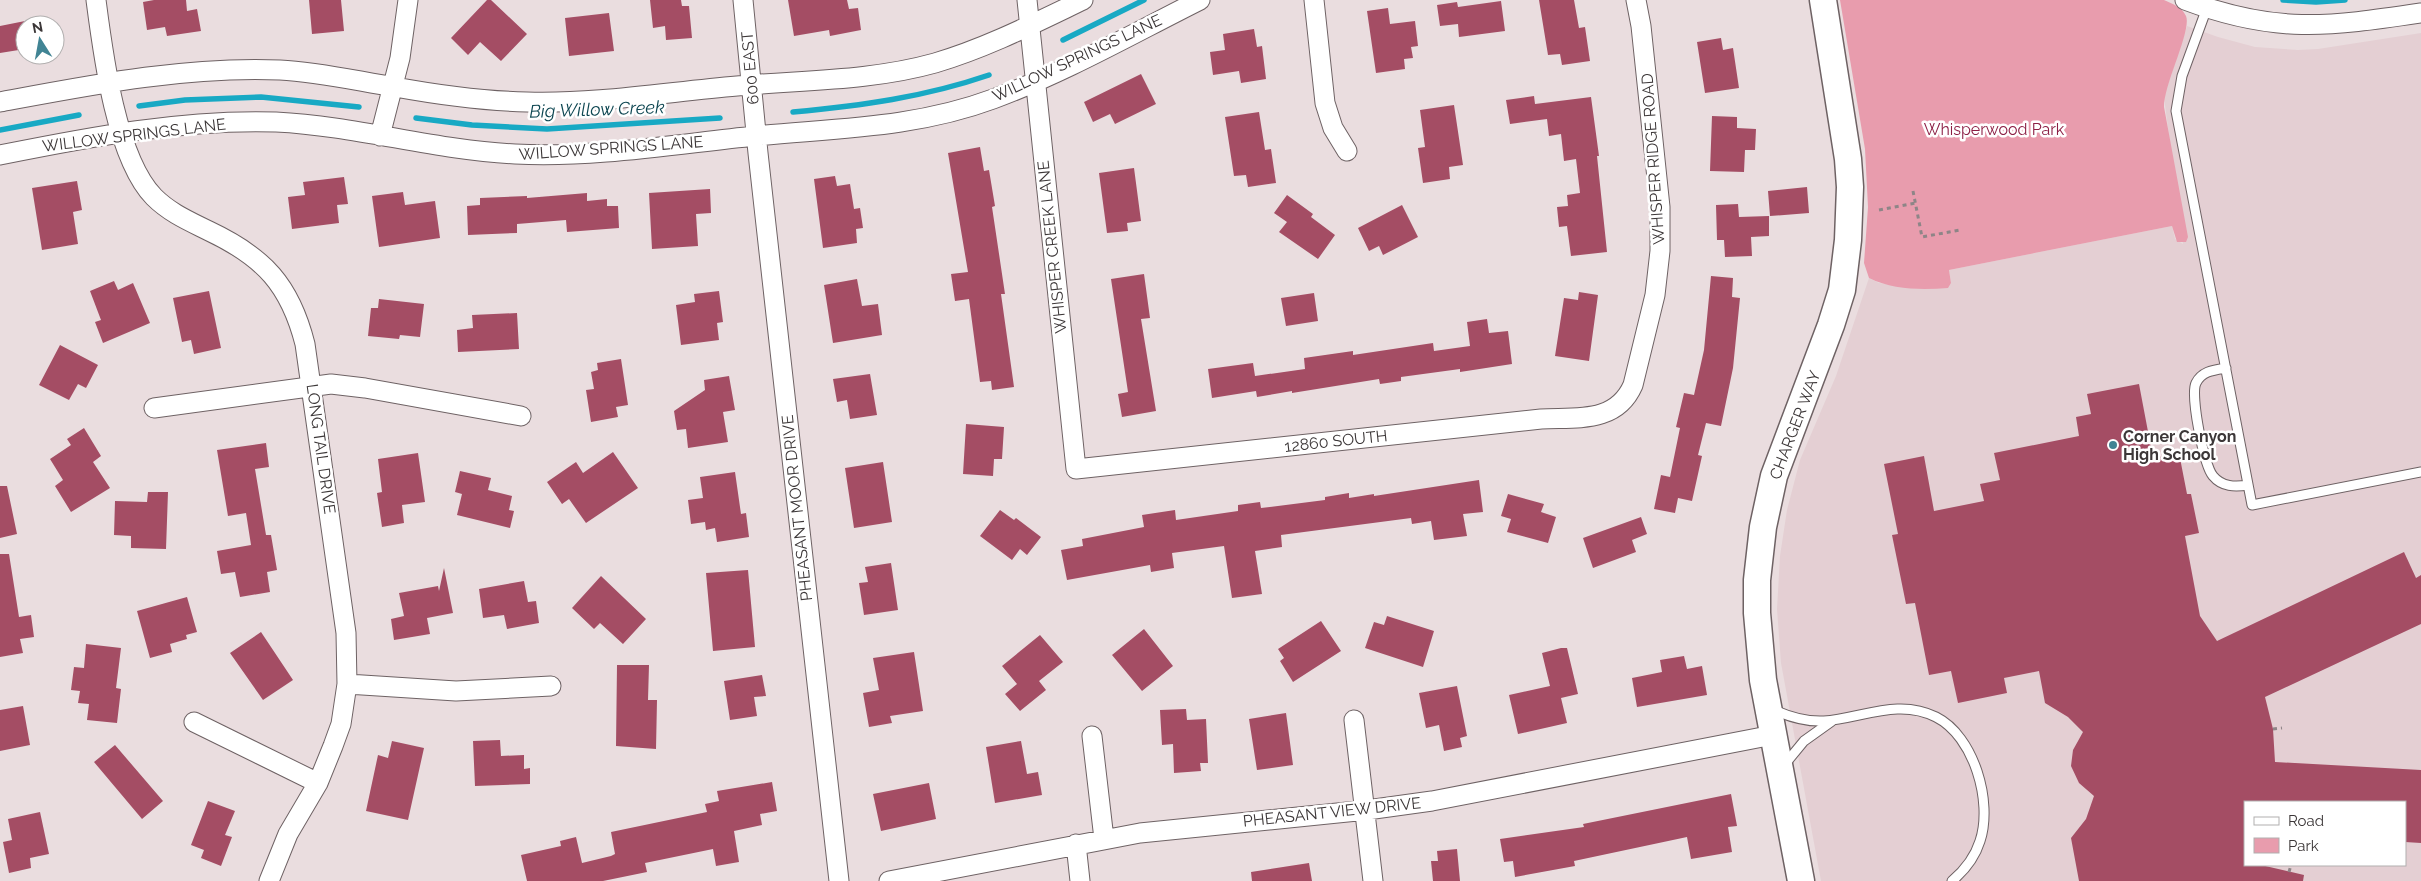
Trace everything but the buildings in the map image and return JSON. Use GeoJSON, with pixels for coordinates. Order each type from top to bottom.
{"type":"FeatureCollection","features":[{"type":"Feature","properties":{"kind":"street","name":"LONG TAIL DRIVE"},"geometry":{"type":"LineString","coordinates":[[96,0],[110,83],[122,134],[141,180],[154,197],[169,210],[234,244],[257,260],[275,277],[289,297],[299,320],[312,386],[346,633],[347,684],[341,724],[318,783],[288,834],[269,881]]}},
{"type":"Feature","properties":{"kind":"street"},"geometry":{"type":"LineString","coordinates":[[380,136],[407,19],[408,0]]}},
{"type":"Feature","properties":{"kind":"street","name":"600 EAST"},"geometry":{"type":"LineString","coordinates":[[744,0],[756,136]]}},
{"type":"Feature","properties":{"kind":"street","name":"WHISPER CREEK LANE"},"geometry":{"type":"LineString","coordinates":[[1027,0],[1076,469]]}},
{"type":"Feature","properties":{"kind":"street"},"geometry":{"type":"LineString","coordinates":[[0,102],[110,83],[200,72],[280,70],[322,74],[392,87],[480,99],[528,102],[582,101],[811,81],[906,70],[975,49],[1029,26],[1082,0]]}},
{"type":"Feature","properties":{"kind":"street","name":"WILLOW SPRINGS LANE"},"geometry":{"type":"LineString","coordinates":[[0,155],[122,134],[199,124],[276,122],[341,128],[467,151],[517,154],[612,151],[756,136],[860,129],[908,122],[992,99],[1035,81],[1200,0]]}},
{"type":"Feature","properties":{"kind":"street"},"geometry":{"type":"LineString","coordinates":[[1314,0],[1325,104],[1333,128],[1347,151]]}},
{"type":"Feature","properties":{"kind":"street","name":"WHISPER RIDGE ROAD"},"geometry":{"type":"LineString","coordinates":[[1596,416],[1618,407],[1627,398],[1632,386],[1656,295],[1660,207],[1641,26],[1636,0]]}},
{"type":"Feature","properties":{"kind":"street","name":"CHARGER WAY"},"geometry":{"type":"LineString","coordinates":[[1801,881],[1759,649],[1757,580],[1763,527],[1774,476],[1782,451],[1822,353],[1842,290],[1848,240],[1850,187],[1848,160],[1823,0]]}},
{"type":"Feature","properties":{"kind":"street"},"geometry":{"type":"LineString","coordinates":[[2185,0],[2209,4],[2244,19],[2298,26],[2359,23],[2421,14]]}},
{"type":"Feature","properties":{"kind":"street","name":"PHEASANT MOOR DRIVE"},"geometry":{"type":"LineString","coordinates":[[756,136],[839,881]]}},
{"type":"Feature","properties":{"kind":"street"},"geometry":{"type":"LineString","coordinates":[[154,408],[331,384],[365,388],[521,416]]}},
{"type":"Feature","properties":{"kind":"street","name":"12860 SOUTH"},"geometry":{"type":"LineString","coordinates":[[1076,469],[1541,418],[1596,416]]}},
{"type":"Feature","properties":{"kind":"street"},"geometry":{"type":"LineString","coordinates":[[347,684],[456,691],[551,686]]}},
{"type":"Feature","properties":{"kind":"street"},"geometry":{"type":"LineString","coordinates":[[1354,720],[1373,881]]}},
{"type":"Feature","properties":{"kind":"street"},"geometry":{"type":"LineString","coordinates":[[194,722],[318,783]]}},
{"type":"Feature","properties":{"kind":"street","name":"PHEASANT VIEW DRIVE"},"geometry":{"type":"LineString","coordinates":[[889,881],[1104,839],[1166,830],[1366,810],[1471,795],[1773,734]]}},
{"type":"Feature","properties":{"kind":"street"},"geometry":{"type":"LineString","coordinates":[[1092,736],[1104,839]]}},
{"type":"Feature","properties":{"kind":"street"},"geometry":{"type":"LineString","coordinates":[[1076,844],[1080,881]]}},
{"type":"Feature","properties":{"kind":"lane"},"geometry":{"type":"LineString","coordinates":[[2209,4],[2182,76],[2176,111],[2252,505],[2421,472]]}},
{"type":"Feature","properties":{"kind":"lane"},"geometry":{"type":"LineString","coordinates":[[2226,368],[2211,370],[2201,377],[2195,387],[2194,400],[2208,470],[2223,484],[2231,486],[2248,485]]}},
{"type":"Feature","properties":{"kind":"lane"},"geometry":{"type":"LineString","coordinates":[[1768,707],[1799,719],[1824,721],[1891,708],[1913,709],[1936,717],[1946,723],[1964,742],[1975,765],[1984,809],[1984,826],[1976,852],[1969,864],[1952,881]]}},
{"type":"Feature","properties":{"kind":"lane"},"geometry":{"type":"LineString","coordinates":[[1780,772],[1804,740],[1836,719]]}},
{"type":"Feature","properties":{"kind":"path"},"geometry":{"type":"LineString","coordinates":[[1913,191],[1922,237],[1960,230]]}},
{"type":"Feature","properties":{"kind":"path"},"geometry":{"type":"LineString","coordinates":[[1879,210],[1916,204]]}},
{"type":"Feature","properties":{"kind":"path"},"geometry":{"type":"LineString","coordinates":[[2273,729],[2282,728]]}},
{"type":"Feature","properties":{"kind":"path"},"geometry":{"type":"LineString","coordinates":[[2289,872],[2292,866]]}},
{"type":"Feature","properties":{"kind":"shaded area","name":"Corner Canyon High School"},"geometry":{"type":"Polygon","coordinates":[[[2187,26],[2255,47],[2298,50],[2318,49],[2421,33],[2421,881],[1821,881],[1781,663],[1777,609],[1780,556],[1787,510],[1800,460],[1836,376],[1869,278],[1879,283],[1914,288],[1947,288],[1951,283],[1949,270],[2172,226],[2175,239],[2183,244],[2164,97],[2187,26]]]}},
{"type":"Feature","properties":{"kind":"green space","name":"Whisperwood Park"},"geometry":{"type":"Polygon","coordinates":[[[1840,0],[2164,0],[2180,8],[2186,16],[2187,23],[2182,45],[2168,85],[2164,107],[2188,237],[2186,242],[2177,242],[2172,226],[1949,270],[1951,283],[1948,288],[1898,287],[1869,278],[1864,263],[1868,207],[1865,149],[1840,0]]]}},
{"type":"Feature","properties":{"kind":"waterway","name":"Big Willow Creek"},"geometry":{"type":"LineString","coordinates":[[1063,40],[1144,0]]}},
{"type":"Feature","properties":{"kind":"waterway","name":"Big Willow Creek"},"geometry":{"type":"LineString","coordinates":[[2283,0],[2316,2],[2345,0]]}},
{"type":"Feature","properties":{"kind":"waterway","name":"Big Willow Creek"},"geometry":{"type":"LineString","coordinates":[[793,112],[892,100],[965,83],[989,75]]}},
{"type":"Feature","properties":{"kind":"waterway","name":"Big Willow Creek"},"geometry":{"type":"LineString","coordinates":[[139,106],[185,100],[261,97],[359,107]]}},
{"type":"Feature","properties":{"kind":"waterway","name":"Big Willow Creek"},"geometry":{"type":"LineString","coordinates":[[0,130],[79,115]]}},
{"type":"Feature","properties":{"kind":"waterway","name":"Big Willow Creek"},"geometry":{"type":"LineString","coordinates":[[416,118],[472,125],[547,129],[720,118]]}},
{"type":"Feature","properties":{"kind":"place","name":"Corner Canyon High School"},"geometry":{"type":"Point","coordinates":[2113,445]}}]}
